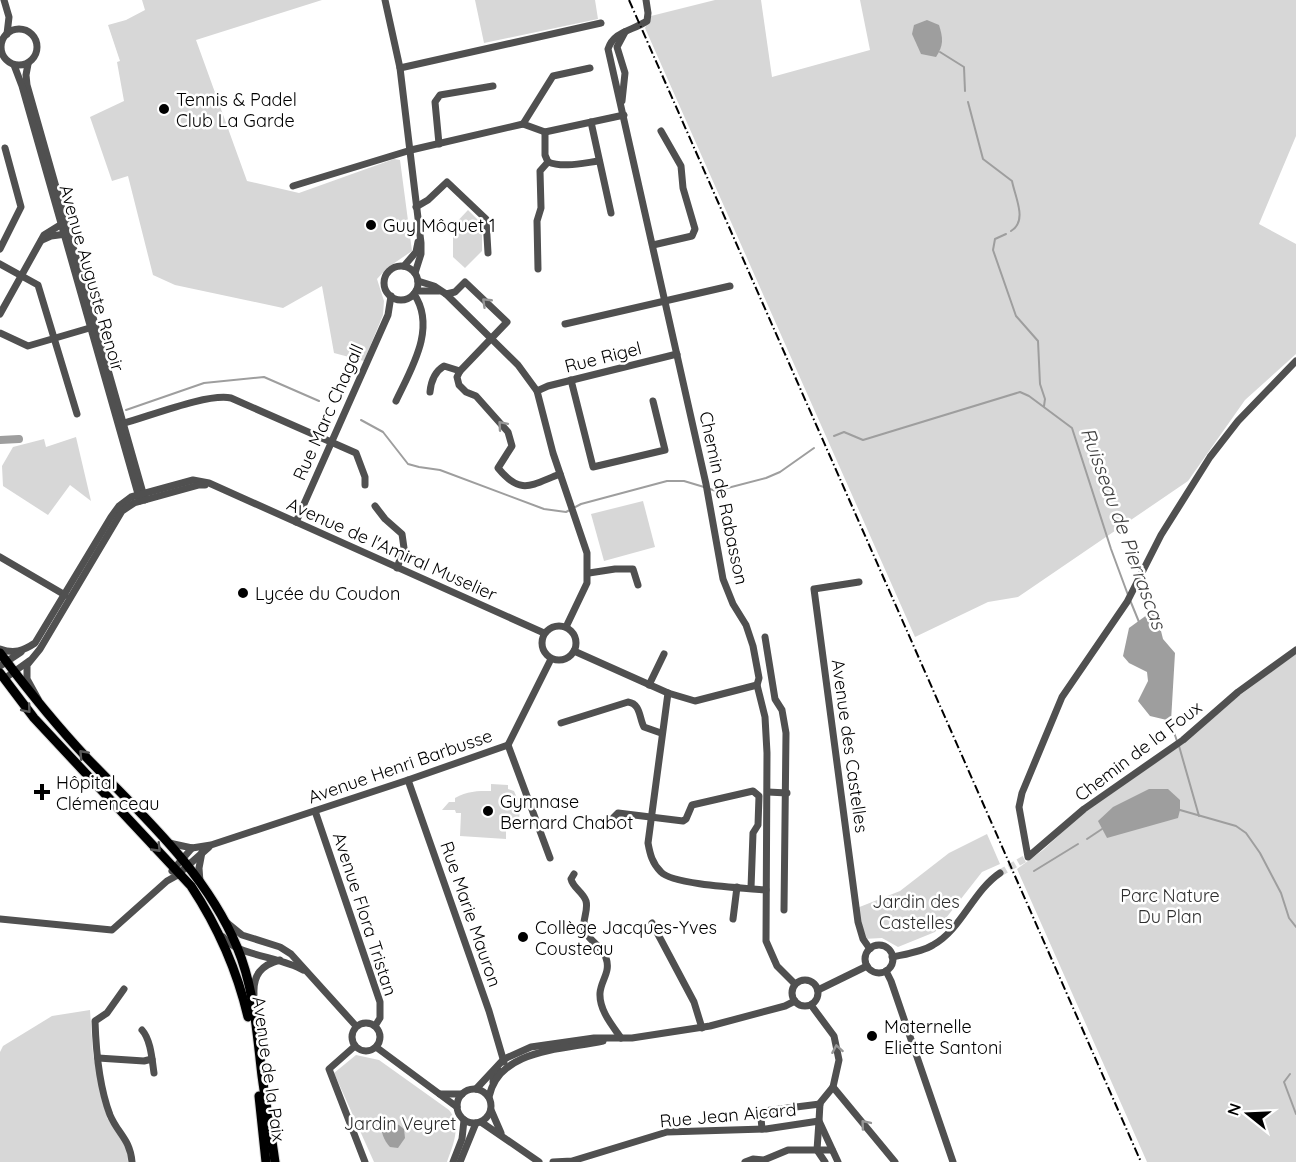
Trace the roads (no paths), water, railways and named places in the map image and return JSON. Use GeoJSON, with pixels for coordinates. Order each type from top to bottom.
{"type":"FeatureCollection","features":[{"type":"Feature","properties":{"kind":"main road"},"geometry":{"type":"LineString","coordinates":[[0,651],[3,664],[14,672],[41,706],[167,842],[181,866]]}},
{"type":"Feature","properties":{"kind":"main road"},"geometry":{"type":"LineString","coordinates":[[2,676],[34,718],[181,866]]}},
{"type":"Feature","properties":{"kind":"main road","name":"Avenue de la Paix"},"geometry":{"type":"LineString","coordinates":[[181,866],[200,882],[224,920],[238,948],[247,979],[254,1018],[275,1162]]}},
{"type":"Feature","properties":{"kind":"main road","name":"Avenue de la Paix"},"geometry":{"type":"LineString","coordinates":[[181,866],[208,913],[239,982],[249,1021],[266,1162]]}},
{"type":"Feature","properties":{"kind":"street"},"geometry":{"type":"LineString","coordinates":[[4,0],[9,17],[7,34],[1,46],[3,54],[11,64]]}},
{"type":"Feature","properties":{"kind":"street"},"geometry":{"type":"LineString","coordinates":[[385,0],[400,68],[411,150],[421,254],[415,293],[423,313],[423,337],[396,401]]}},
{"type":"Feature","properties":{"kind":"street"},"geometry":{"type":"LineString","coordinates":[[608,49],[616,35],[646,21],[648,13],[646,0]]}},
{"type":"Feature","properties":{"kind":"street"},"geometry":{"type":"LineString","coordinates":[[0,64],[21,66],[28,64],[35,57],[37,43],[32,34],[22,29],[9,17]]}},
{"type":"Feature","properties":{"kind":"street"},"geometry":{"type":"LineString","coordinates":[[400,68],[601,23]]}},
{"type":"Feature","properties":{"kind":"street"},"geometry":{"type":"LineString","coordinates":[[7,34],[22,29]]}},
{"type":"Feature","properties":{"kind":"street"},"geometry":{"type":"LineString","coordinates":[[608,49],[617,46],[625,32]]}},
{"type":"Feature","properties":{"kind":"street","name":"Chemin de Rabasson"},"geometry":{"type":"LineString","coordinates":[[617,46],[625,73],[622,89],[624,115]]}},
{"type":"Feature","properties":{"kind":"street","name":"Chemin de Rabasson"},"geometry":{"type":"LineString","coordinates":[[608,49],[708,494],[723,579],[749,635],[759,678],[757,685],[765,717],[768,792],[766,941],[777,966],[795,984]]}},
{"type":"Feature","properties":{"kind":"street","name":"Avenue Auguste Renoir"},"geometry":{"type":"LineString","coordinates":[[11,64],[22,86],[64,223]]}},
{"type":"Feature","properties":{"kind":"street","name":"Avenue Auguste Renoir"},"geometry":{"type":"LineString","coordinates":[[28,64],[27,85],[142,497]]}},
{"type":"Feature","properties":{"kind":"street"},"geometry":{"type":"LineString","coordinates":[[523,124],[553,76],[590,68]]}},
{"type":"Feature","properties":{"kind":"street"},"geometry":{"type":"LineString","coordinates":[[439,144],[435,102],[440,95],[493,86]]}},
{"type":"Feature","properties":{"kind":"street"},"geometry":{"type":"LineString","coordinates":[[293,186],[411,150],[523,124],[545,132],[624,115]]}},
{"type":"Feature","properties":{"kind":"street"},"geometry":{"type":"LineString","coordinates":[[591,122],[611,213]]}},
{"type":"Feature","properties":{"kind":"street"},"geometry":{"type":"LineString","coordinates":[[652,245],[692,236],[695,229],[683,188],[681,166],[661,131]]}},
{"type":"Feature","properties":{"kind":"street"},"geometry":{"type":"LineString","coordinates":[[545,132],[545,155],[548,162],[554,165],[599,161]]}},
{"type":"Feature","properties":{"kind":"street"},"geometry":{"type":"LineString","coordinates":[[0,249],[21,207],[4,148]]}},
{"type":"Feature","properties":{"kind":"street"},"geometry":{"type":"LineString","coordinates":[[538,269],[537,221],[541,208],[540,171],[548,162]]}},
{"type":"Feature","properties":{"kind":"street"},"geometry":{"type":"LineString","coordinates":[[416,207],[428,200],[447,182],[486,219],[488,253]]}},
{"type":"Feature","properties":{"kind":"street"},"geometry":{"type":"LineString","coordinates":[[0,314],[40,242],[50,231],[64,223]]}},
{"type":"Feature","properties":{"kind":"street"},"geometry":{"type":"LineString","coordinates":[[40,242],[51,236],[67,234]]}},
{"type":"Feature","properties":{"kind":"street"},"geometry":{"type":"LineString","coordinates":[[420,237],[416,252],[404,266],[394,267],[385,279],[385,288],[391,296],[399,300],[407,299],[415,293],[456,291],[465,282],[507,322],[460,371],[457,377],[459,385],[466,392],[476,396],[508,432],[512,447],[498,468],[507,480],[518,486],[528,486],[560,474]]}},
{"type":"Feature","properties":{"kind":"street"},"geometry":{"type":"LineString","coordinates":[[0,264],[38,285],[77,414]]}},
{"type":"Feature","properties":{"kind":"street"},"geometry":{"type":"LineString","coordinates":[[404,266],[417,277],[444,293],[518,365],[537,391],[560,474],[587,553],[589,573],[583,593],[566,627]]}},
{"type":"Feature","properties":{"kind":"street"},"geometry":{"type":"LineString","coordinates":[[565,324],[730,286]]}},
{"type":"Feature","properties":{"kind":"street","name":"Rue Marc Chagall"},"geometry":{"type":"LineString","coordinates":[[388,315],[391,296]]}},
{"type":"Feature","properties":{"kind":"street","name":"Rue Marc Chagall"},"geometry":{"type":"LineString","coordinates":[[296,522],[388,315],[399,300]]}},
{"type":"Feature","properties":{"kind":"street"},"geometry":{"type":"LineString","coordinates":[[0,333],[25,346],[93,326]]}},
{"type":"Feature","properties":{"kind":"street","name":"Rue Rigel"},"geometry":{"type":"LineString","coordinates":[[537,391],[571,380],[677,354]]}},
{"type":"Feature","properties":{"kind":"street","name":"Chemin de la Foux"},"geometry":{"type":"LineString","coordinates":[[1296,361],[1238,421],[1210,457],[1161,535],[1127,602],[1062,697],[1022,793],[1019,807],[1028,856],[1101,796],[1183,740],[1238,692],[1296,650]]}},
{"type":"Feature","properties":{"kind":"street"},"geometry":{"type":"LineString","coordinates":[[430,392],[431,383],[440,368],[444,366],[460,371]]}},
{"type":"Feature","properties":{"kind":"street"},"geometry":{"type":"LineString","coordinates":[[571,380],[593,467],[664,450],[653,401]]}},
{"type":"Feature","properties":{"kind":"street"},"geometry":{"type":"LineString","coordinates":[[122,424],[207,399],[222,396],[231,398],[356,453],[365,477],[365,485]]}},
{"type":"Feature","properties":{"kind":"street","name":"Avenue de l'Amiral Muselier"},"geometry":{"type":"LineString","coordinates":[[142,497],[197,480],[209,483],[544,633]]}},
{"type":"Feature","properties":{"kind":"street"},"geometry":{"type":"LineString","coordinates":[[3,664],[35,643],[40,637],[119,506],[125,501],[142,497]]}},
{"type":"Feature","properties":{"kind":"street"},"geometry":{"type":"LineString","coordinates":[[2,676],[14,672],[40,649],[122,511],[142,497]]}},
{"type":"Feature","properties":{"kind":"street"},"geometry":{"type":"LineString","coordinates":[[375,506],[385,519],[402,534],[404,548],[397,568]]}},
{"type":"Feature","properties":{"kind":"street"},"geometry":{"type":"LineString","coordinates":[[0,557],[65,595]]}},
{"type":"Feature","properties":{"kind":"street"},"geometry":{"type":"LineString","coordinates":[[589,573],[633,569],[638,585]]}},
{"type":"Feature","properties":{"kind":"street","name":"Avenue des Castelles"},"geometry":{"type":"LineString","coordinates":[[859,582],[814,589],[858,922],[863,939],[870,949]]}},
{"type":"Feature","properties":{"kind":"street"},"geometry":{"type":"LineString","coordinates":[[552,627],[566,627],[576,640],[574,651],[564,660],[551,659],[542,648],[544,633],[552,627]]}},
{"type":"Feature","properties":{"kind":"street"},"geometry":{"type":"LineString","coordinates":[[765,637],[775,699],[782,710],[786,733],[784,910]]}},
{"type":"Feature","properties":{"kind":"street"},"geometry":{"type":"LineString","coordinates":[[0,651],[23,651]]}},
{"type":"Feature","properties":{"kind":"street"},"geometry":{"type":"LineString","coordinates":[[574,651],[668,693],[696,701],[757,685]]}},
{"type":"Feature","properties":{"kind":"street"},"geometry":{"type":"LineString","coordinates":[[649,685],[664,654]]}},
{"type":"Feature","properties":{"kind":"street","name":"Avenue Henri Barbusse"},"geometry":{"type":"LineString","coordinates":[[167,842],[192,848],[211,845],[508,745],[551,659]]}},
{"type":"Feature","properties":{"kind":"street"},"geometry":{"type":"LineString","coordinates":[[29,661],[27,676],[41,706]]}},
{"type":"Feature","properties":{"kind":"street"},"geometry":{"type":"LineString","coordinates":[[668,693],[648,843],[652,861],[662,874],[678,881],[766,890]]}},
{"type":"Feature","properties":{"kind":"street"},"geometry":{"type":"LineString","coordinates":[[561,723],[628,702],[638,708],[644,728],[662,733]]}},
{"type":"Feature","properties":{"kind":"street"},"geometry":{"type":"LineString","coordinates":[[508,745],[550,858]]}},
{"type":"Feature","properties":{"kind":"street","name":"Rue Marie Mauron"},"geometry":{"type":"LineString","coordinates":[[408,780],[504,1059]]}},
{"type":"Feature","properties":{"kind":"street"},"geometry":{"type":"LineString","coordinates":[[613,818],[618,813],[683,821],[692,805],[753,791],[759,796],[758,825],[753,833],[751,888]]}},
{"type":"Feature","properties":{"kind":"street"},"geometry":{"type":"LineString","coordinates":[[768,792],[787,793]]}},
{"type":"Feature","properties":{"kind":"street","name":"Avenue Flora Tristan"},"geometry":{"type":"LineString","coordinates":[[315,811],[380,1002],[380,1018],[375,1026]]}},
{"type":"Feature","properties":{"kind":"street","name":"Avenue Henri Barbusse"},"geometry":{"type":"LineString","coordinates":[[181,866],[211,845]]}},
{"type":"Feature","properties":{"kind":"street"},"geometry":{"type":"LineString","coordinates":[[0,919],[112,930],[167,881],[181,866],[192,848]]}},
{"type":"Feature","properties":{"kind":"street"},"geometry":{"type":"LineString","coordinates":[[200,882],[199,868],[202,852]]}},
{"type":"Feature","properties":{"kind":"street"},"geometry":{"type":"LineString","coordinates":[[574,874],[571,879],[572,884],[582,895],[586,904],[583,926],[605,954],[608,965],[600,992],[602,1006],[618,1039]]}},
{"type":"Feature","properties":{"kind":"street"},"geometry":{"type":"LineString","coordinates":[[892,957],[931,947],[939,941],[984,886],[999,874]]}},
{"type":"Feature","properties":{"kind":"street"},"geometry":{"type":"LineString","coordinates":[[734,919],[737,887]]}},
{"type":"Feature","properties":{"kind":"street"},"geometry":{"type":"LineString","coordinates":[[208,913],[227,942],[238,948],[280,960],[309,975]]}},
{"type":"Feature","properties":{"kind":"street"},"geometry":{"type":"LineString","coordinates":[[224,920],[242,934],[280,946],[291,954],[356,1026]]}},
{"type":"Feature","properties":{"kind":"street"},"geometry":{"type":"LineString","coordinates":[[652,923],[694,1002],[702,1028]]}},
{"type":"Feature","properties":{"kind":"street"},"geometry":{"type":"LineString","coordinates":[[876,946],[883,946],[889,950],[892,957],[891,967],[886,971],[875,972],[867,966],[865,958],[870,949],[876,946]]}},
{"type":"Feature","properties":{"kind":"street"},"geometry":{"type":"LineString","coordinates":[[254,1018],[256,976],[262,968],[280,960]]}},
{"type":"Feature","properties":{"kind":"street"},"geometry":{"type":"LineString","coordinates":[[818,990],[867,966]]}},
{"type":"Feature","properties":{"kind":"street"},"geometry":{"type":"LineString","coordinates":[[886,971],[952,1162]]}},
{"type":"Feature","properties":{"kind":"street"},"geometry":{"type":"LineString","coordinates":[[802,981],[809,981],[818,990],[817,1000],[811,1005],[800,1006],[795,1001],[792,991],[795,984],[802,981]]}},
{"type":"Feature","properties":{"kind":"street"},"geometry":{"type":"LineString","coordinates":[[124,989],[107,1013],[95,1021],[98,1058],[111,1115],[129,1144],[132,1162]]}},
{"type":"Feature","properties":{"kind":"street"},"geometry":{"type":"LineString","coordinates":[[493,1082],[510,1064],[537,1053],[702,1028],[785,1006],[795,1001]]}},
{"type":"Feature","properties":{"kind":"street"},"geometry":{"type":"LineString","coordinates":[[811,1005],[834,1036],[838,1060],[833,1087],[820,1104],[818,1150],[825,1162]]}},
{"type":"Feature","properties":{"kind":"street"},"geometry":{"type":"LineString","coordinates":[[364,1023],[375,1026],[380,1038],[376,1047],[363,1051],[355,1046],[351,1038],[356,1026],[364,1023]]}},
{"type":"Feature","properties":{"kind":"street"},"geometry":{"type":"LineString","coordinates":[[142,1030],[152,1059],[154,1073]]}},
{"type":"Feature","properties":{"kind":"street"},"geometry":{"type":"LineString","coordinates":[[476,1089],[504,1059],[524,1049],[594,1038],[618,1039]]}},
{"type":"Feature","properties":{"kind":"street"},"geometry":{"type":"LineString","coordinates":[[355,1046],[329,1069],[365,1162]]}},
{"type":"Feature","properties":{"kind":"street"},"geometry":{"type":"LineString","coordinates":[[376,1047],[457,1107],[464,1120],[462,1139],[453,1162]]}},
{"type":"Feature","properties":{"kind":"street"},"geometry":{"type":"LineString","coordinates":[[98,1058],[144,1061],[152,1059]]}},
{"type":"Feature","properties":{"kind":"street"},"geometry":{"type":"LineString","coordinates":[[502,1135],[491,1110],[489,1097],[494,1074],[503,1065],[504,1059]]}},
{"type":"Feature","properties":{"kind":"street"},"geometry":{"type":"LineString","coordinates":[[833,1087],[895,1162]]}},
{"type":"Feature","properties":{"kind":"street"},"geometry":{"type":"LineString","coordinates":[[440,1094],[462,1094],[476,1089],[489,1097]]}},
{"type":"Feature","properties":{"kind":"street"},"geometry":{"type":"LineString","coordinates":[[457,1107],[462,1094]]}},
{"type":"Feature","properties":{"kind":"street"},"geometry":{"type":"LineString","coordinates":[[762,1129],[761,1118],[764,1111],[820,1104]]}},
{"type":"Feature","properties":{"kind":"street"},"geometry":{"type":"LineString","coordinates":[[460,1162],[479,1122],[486,1119],[491,1110]]}},
{"type":"Feature","properties":{"kind":"street"},"geometry":{"type":"LineString","coordinates":[[464,1120],[479,1122],[502,1135],[539,1162]]}},
{"type":"Feature","properties":{"kind":"street"},"geometry":{"type":"LineString","coordinates":[[819,1121],[838,1162]]}},
{"type":"Feature","properties":{"kind":"street","name":"Rue Jean Aicard"},"geometry":{"type":"LineString","coordinates":[[553,1162],[571,1162],[667,1132],[762,1129],[819,1121]]}},
{"type":"Feature","properties":{"kind":"street"},"geometry":{"type":"LineString","coordinates":[[745,1162],[753,1159],[764,1161],[788,1150],[832,1150]]}},
{"type":"Feature","properties":{"kind":"waterway"},"geometry":{"type":"LineString","coordinates":[[940,52],[964,67],[965,91]]}},
{"type":"Feature","properties":{"kind":"waterway"},"geometry":{"type":"LineString","coordinates":[[968,102],[983,159],[1012,181],[1020,215],[1016,227],[1011,231]]}},
{"type":"Feature","properties":{"kind":"waterway"},"geometry":{"type":"LineString","coordinates":[[1006,234],[995,239],[993,250],[1016,316],[1038,341],[1040,384],[1045,399],[1044,406]]}},
{"type":"Feature","properties":{"kind":"waterway","name":"Ruisseau de Pierrascas"},"geometry":{"type":"LineString","coordinates":[[126,410],[204,383],[264,377],[319,401]]}},
{"type":"Feature","properties":{"kind":"waterway","name":"Ruisseau de Pierrascas"},"geometry":{"type":"LineString","coordinates":[[834,436],[844,432],[863,440],[1020,392],[1029,396],[1072,428],[1128,595]]}},
{"type":"Feature","properties":{"kind":"waterway","name":"Ruisseau de Pierrascas"},"geometry":{"type":"LineString","coordinates":[[361,420],[383,432],[408,464],[440,470],[544,509],[566,512],[581,504],[667,481],[684,481],[704,487]]}},
{"type":"Feature","properties":{"kind":"waterway","name":"Ruisseau de Pierrascas"},"geometry":{"type":"LineString","coordinates":[[0,440],[19,439]]}},
{"type":"Feature","properties":{"kind":"waterway","name":"Ruisseau de Pierrascas"},"geometry":{"type":"LineString","coordinates":[[710,489],[716,491],[766,478],[780,472],[814,448]]}},
{"type":"Feature","properties":{"kind":"waterway","name":"Ruisseau de Pierrascas"},"geometry":{"type":"LineString","coordinates":[[1130,600],[1139,622]]}},
{"type":"Feature","properties":{"kind":"waterway","name":"Ruisseau de Pierrascas"},"geometry":{"type":"LineString","coordinates":[[1170,721],[1177,741]]}},
{"type":"Feature","properties":{"kind":"waterway","name":"Ruisseau de Pierrascas"},"geometry":{"type":"LineString","coordinates":[[1179,746],[1199,816]]}},
{"type":"Feature","properties":{"kind":"waterway"},"geometry":{"type":"LineString","coordinates":[[1180,810],[1236,826],[1246,833],[1260,853],[1281,893],[1289,918],[1296,927]]}},
{"type":"Feature","properties":{"kind":"waterway"},"geometry":{"type":"LineString","coordinates":[[1087,839],[1102,829]]}},
{"type":"Feature","properties":{"kind":"waterway"},"geometry":{"type":"LineString","coordinates":[[1034,871],[1078,844]]}},
{"type":"Feature","properties":{"kind":"waterway"},"geometry":{"type":"LineString","coordinates":[[1290,1074],[1284,1082],[1296,1114]]}},
{"type":"Feature","properties":{"kind":"tunnel"},"geometry":{"type":"LineString","coordinates":[[1000,873],[1028,857]]}},
{"type":"Feature","properties":{"kind":"railway"},"geometry":{"type":"LineString","coordinates":[[629,0],[1141,1162]]}},
{"type":"Feature","properties":{"kind":"place","name":"Tennis & Padel Club La Garde"},"geometry":{"type":"Point","coordinates":[164,109]}},
{"type":"Feature","properties":{"kind":"place","name":"Guy Môquet 1"},"geometry":{"type":"Point","coordinates":[371,225]}},
{"type":"Feature","properties":{"kind":"place","name":"Lycée du Coudon"},"geometry":{"type":"Point","coordinates":[243,593]}},
{"type":"Feature","properties":{"kind":"place","name":"Hôpital Clémenceau"},"geometry":{"type":"Point","coordinates":[42,792]}},
{"type":"Feature","properties":{"kind":"place","name":"Gymnase Bernard Chabot"},"geometry":{"type":"Point","coordinates":[488,811]}},
{"type":"Feature","properties":{"kind":"place","name":"Collège Jacques-Yves Cousteau"},"geometry":{"type":"Point","coordinates":[523,937]}},
{"type":"Feature","properties":{"kind":"place","name":"Maternelle Eliette Santoni"},"geometry":{"type":"Point","coordinates":[872,1036]}},
{"type":"Feature","properties":{"kind":"park label","name":"Parc Nature Du Plan"},"geometry":{"type":"Point","coordinates":[1170,905]}},
{"type":"Feature","properties":{"kind":"park label","name":"Jardin des Castelles"},"geometry":{"type":"Point","coordinates":[916,911]}},
{"type":"Feature","properties":{"kind":"park label","name":"Jardin Veyret"},"geometry":{"type":"Point","coordinates":[400,1123]}}]}
